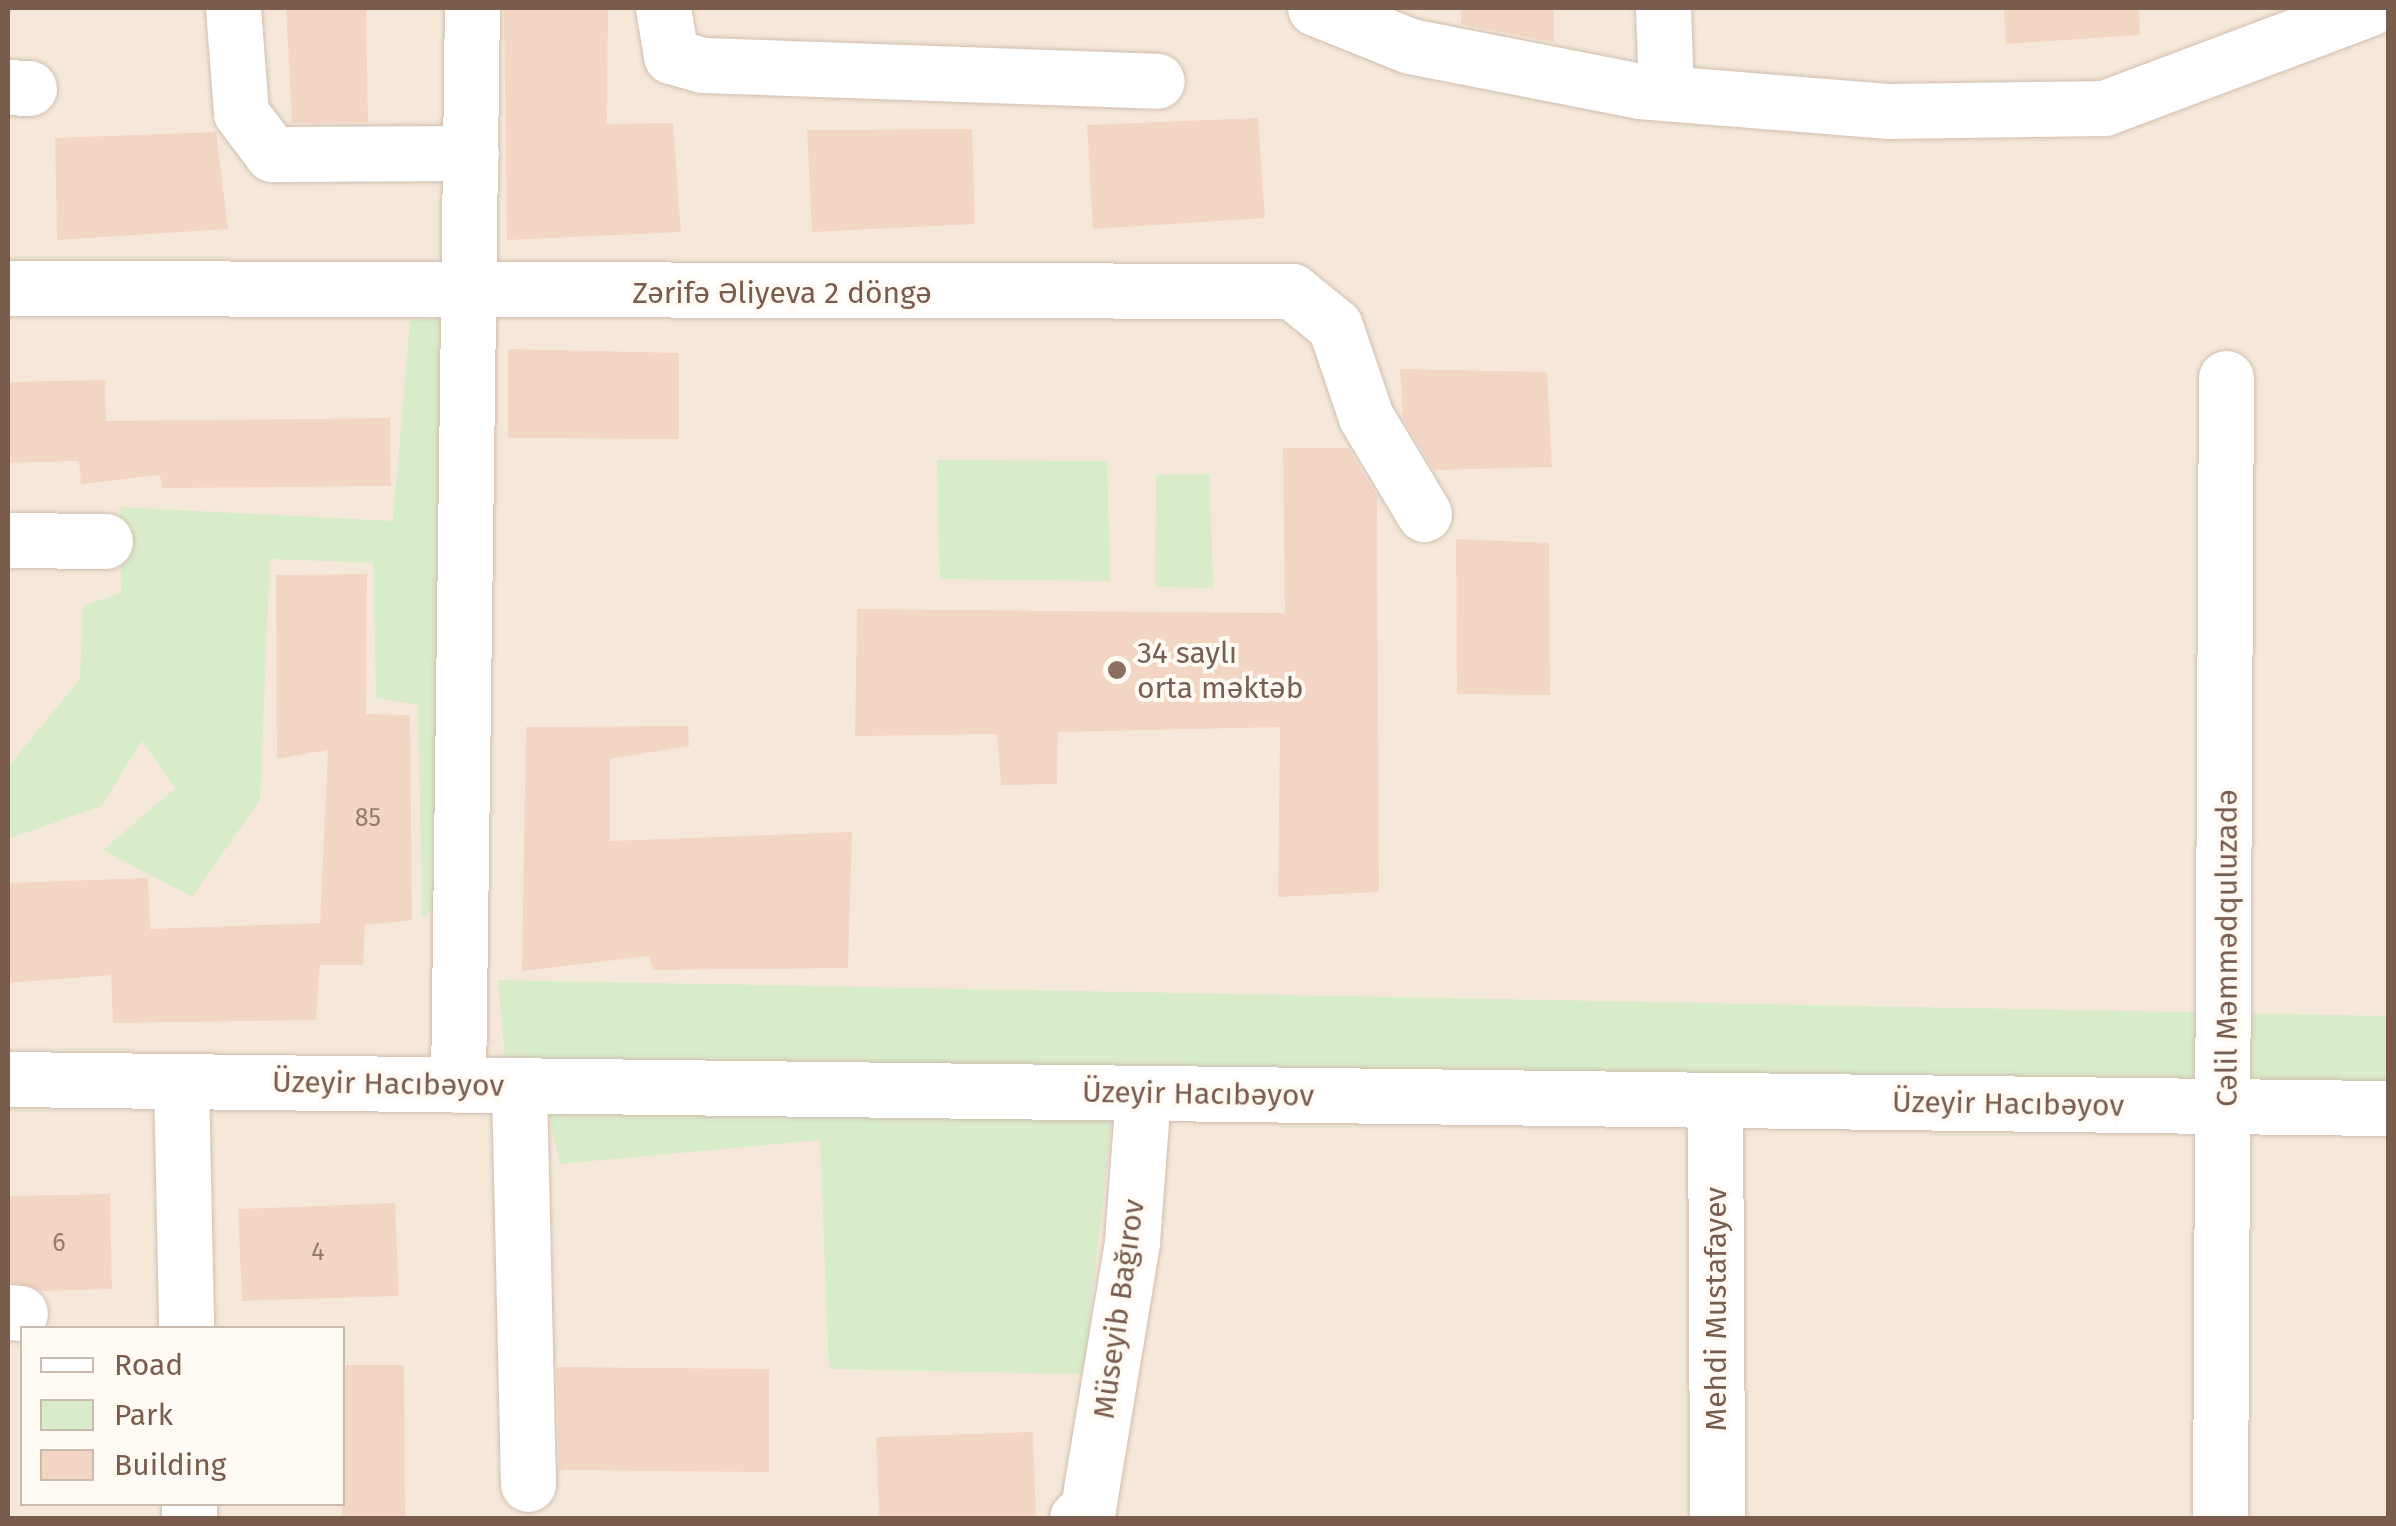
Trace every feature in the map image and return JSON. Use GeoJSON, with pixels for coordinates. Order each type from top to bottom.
{"type":"FeatureCollection","features":[{"type":"Feature","properties":{"kind":"street"},"geometry":{"type":"LineString","coordinates":[[233,8],[241,113],[272,154],[471,153]]}},
{"type":"Feature","properties":{"kind":"street"},"geometry":{"type":"LineString","coordinates":[[458,1085],[472,8]]}},
{"type":"Feature","properties":{"kind":"street"},"geometry":{"type":"LineString","coordinates":[[663,8],[672,56],[703,66],[1157,82]]}},
{"type":"Feature","properties":{"kind":"street"},"geometry":{"type":"LineString","coordinates":[[1315,8],[1410,46],[1666,93],[1890,111],[2104,108],[2370,8]]}},
{"type":"Feature","properties":{"kind":"street"},"geometry":{"type":"LineString","coordinates":[[1663,8],[1666,93]]}},
{"type":"Feature","properties":{"kind":"street","name":"Zərifə Əliyeva 2 döngə"},"geometry":{"type":"LineString","coordinates":[[8,288],[468,294],[1292,291],[1335,326],[1366,417],[1424,514]]}},
{"type":"Feature","properties":{"kind":"street","name":"Cəlil Məmmədquluzadə"},"geometry":{"type":"LineString","coordinates":[[2220,1518],[2228,1106],[2226,378]]}},
{"type":"Feature","properties":{"kind":"street"},"geometry":{"type":"LineString","coordinates":[[8,540],[105,541]]}},
{"type":"Feature","properties":{"kind":"street","name":"Üzeyir Hacıbəyov"},"geometry":{"type":"LineString","coordinates":[[8,1079],[2388,1108]]}},
{"type":"Feature","properties":{"kind":"street"},"geometry":{"type":"LineString","coordinates":[[182,1081],[186,1326]]}},
{"type":"Feature","properties":{"kind":"street"},"geometry":{"type":"LineString","coordinates":[[519,1086],[528,1484]]}},
{"type":"Feature","properties":{"kind":"street","name":"Müseyib Bağırov"},"geometry":{"type":"LineString","coordinates":[[1077,1518],[1088,1508],[1132,1241],[1143,1093]]}},
{"type":"Feature","properties":{"kind":"street","name":"Mehdi Mustafayev"},"geometry":{"type":"LineString","coordinates":[[1715,1100],[1717,1518]]}},
{"type":"Feature","properties":{"kind":"shaded area"},"geometry":{"type":"Polygon","coordinates":[[[8,8],[2388,8],[2388,1518],[8,1518],[8,8]]]}},
{"type":"Feature","properties":{"kind":"green space"},"geometry":{"type":"Polygon","coordinates":[[[451,316],[446,902],[422,917],[418,705],[376,698],[373,563],[270,559],[260,800],[192,897],[103,850],[175,788],[142,741],[101,806],[8,839],[8,767],[80,679],[83,606],[121,593],[120,507],[393,521],[410,321],[451,316]]]}},
{"type":"Feature","properties":{"kind":"green space"},"geometry":{"type":"Polygon","coordinates":[[[937,460],[1107,461],[1110,581],[940,579],[937,460]]]}},
{"type":"Feature","properties":{"kind":"green space"},"geometry":{"type":"Polygon","coordinates":[[[1210,474],[1213,588],[1155,587],[1156,475],[1210,474]]]}},
{"type":"Feature","properties":{"kind":"green space"},"geometry":{"type":"Polygon","coordinates":[[[498,980],[2388,1016],[2388,1095],[506,1072],[498,980]]]}},
{"type":"Feature","properties":{"kind":"green space"},"geometry":{"type":"Polygon","coordinates":[[[546,1100],[1113,1110],[1084,1374],[829,1369],[820,1140],[560,1164],[546,1100]]]}},
{"type":"Feature","properties":{"kind":"building"},"geometry":{"type":"Polygon","coordinates":[[[286,8],[366,8],[368,122],[292,123],[286,8]]]}},
{"type":"Feature","properties":{"kind":"building"},"geometry":{"type":"Polygon","coordinates":[[[504,8],[608,8],[607,124],[673,123],[681,232],[507,240],[504,8]]]}},
{"type":"Feature","properties":{"kind":"building"},"geometry":{"type":"Polygon","coordinates":[[[1461,8],[1554,8],[1554,42],[1461,24],[1461,8]]]}},
{"type":"Feature","properties":{"kind":"building"},"geometry":{"type":"Polygon","coordinates":[[[2004,8],[2139,8],[2140,35],[2006,44],[2004,8]]]}},
{"type":"Feature","properties":{"kind":"building"},"geometry":{"type":"Polygon","coordinates":[[[1258,118],[1265,218],[1093,229],[1087,125],[1258,118]]]}},
{"type":"Feature","properties":{"kind":"building"},"geometry":{"type":"Polygon","coordinates":[[[972,129],[975,224],[812,232],[807,130],[972,129]]]}},
{"type":"Feature","properties":{"kind":"building"},"geometry":{"type":"Polygon","coordinates":[[[216,132],[228,229],[57,240],[55,138],[216,132]]]}},
{"type":"Feature","properties":{"kind":"building"},"geometry":{"type":"Polygon","coordinates":[[[508,349],[679,353],[679,439],[508,438],[508,349]]]}},
{"type":"Feature","properties":{"kind":"building"},"geometry":{"type":"Polygon","coordinates":[[[1400,369],[1547,372],[1552,467],[1434,470],[1403,418],[1400,369]]]}},
{"type":"Feature","properties":{"kind":"building"},"geometry":{"type":"Polygon","coordinates":[[[105,380],[106,421],[390,418],[391,486],[162,488],[160,475],[81,484],[79,461],[8,463],[8,382],[105,380]]]}},
{"type":"Feature","properties":{"kind":"building","name":"34 saylı orta məktəb"},"geometry":{"type":"Polygon","coordinates":[[[1283,448],[1348,448],[1377,496],[1379,892],[1278,897],[1280,727],[1058,732],[1057,784],[1001,785],[997,734],[855,736],[857,609],[1285,613],[1283,448]]]}},
{"type":"Feature","properties":{"kind":"building"},"geometry":{"type":"Polygon","coordinates":[[[1456,539],[1549,543],[1550,695],[1457,694],[1456,539]]]}},
{"type":"Feature","properties":{"kind":"building"},"geometry":{"type":"Polygon","coordinates":[[[367,574],[366,714],[410,715],[412,920],[365,925],[363,965],[320,965],[316,1020],[113,1023],[111,975],[8,983],[8,883],[148,878],[150,929],[320,923],[328,750],[277,759],[276,575],[367,574]]]}},
{"type":"Feature","properties":{"kind":"building"},"geometry":{"type":"Polygon","coordinates":[[[688,726],[689,746],[610,759],[610,841],[852,832],[848,968],[653,970],[649,956],[522,971],[526,727],[688,726]]]}},
{"type":"Feature","properties":{"kind":"building"},"geometry":{"type":"Polygon","coordinates":[[[110,1194],[112,1289],[41,1291],[8,1281],[8,1196],[110,1194]]]}},
{"type":"Feature","properties":{"kind":"building"},"geometry":{"type":"Polygon","coordinates":[[[395,1203],[399,1296],[242,1301],[238,1209],[395,1203]]]}},
{"type":"Feature","properties":{"kind":"building"},"geometry":{"type":"Polygon","coordinates":[[[345,1365],[404,1365],[405,1518],[342,1518],[345,1365]]]}},
{"type":"Feature","properties":{"kind":"building"},"geometry":{"type":"Polygon","coordinates":[[[557,1367],[769,1369],[769,1472],[559,1470],[557,1367]]]}},
{"type":"Feature","properties":{"kind":"building"},"geometry":{"type":"Polygon","coordinates":[[[1033,1432],[1036,1518],[879,1518],[876,1437],[1033,1432]]]}},
{"type":"Feature","properties":{"kind":"place","name":"34 saylı orta məktəb"},"geometry":{"type":"Point","coordinates":[1117,670]}}]}
